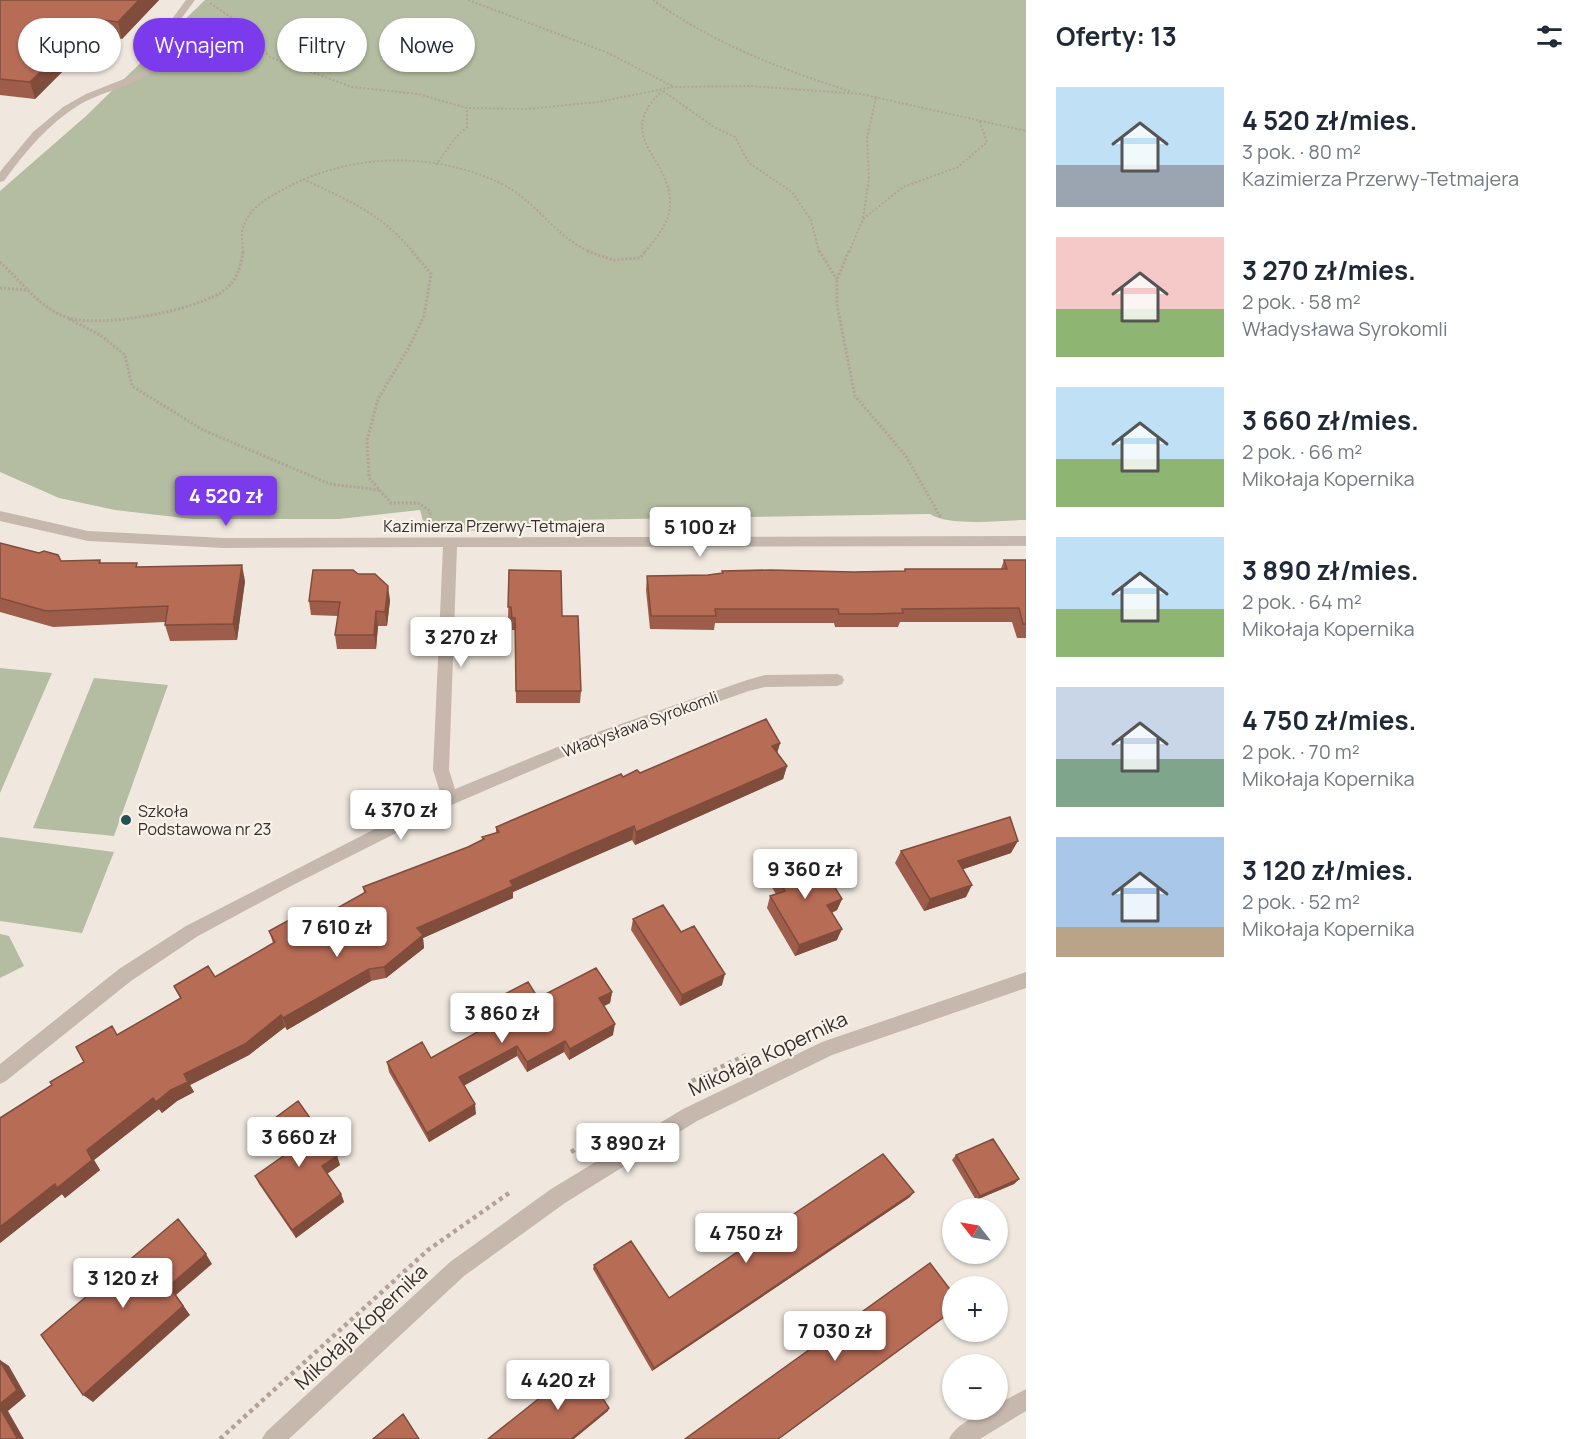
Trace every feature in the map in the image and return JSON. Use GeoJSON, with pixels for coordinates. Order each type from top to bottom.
{"type":"FeatureCollection","features":[{"type":"Feature","properties":{"kind":"street"},"geometry":{"type":"LineString","coordinates":[[0,179],[23,149],[62,112],[98,92],[117,87],[142,75],[156,65],[174,23],[191,0]]}},
{"type":"Feature","properties":{"kind":"street","name":"Kazimierza Przerwy-Tetmajera"},"geometry":{"type":"LineString","coordinates":[[0,516],[64,532],[112,538],[224,543],[1026,541]]}},
{"type":"Feature","properties":{"kind":"street"},"geometry":{"type":"LineString","coordinates":[[450,542],[441,770],[450,798]]}},
{"type":"Feature","properties":{"kind":"street","name":"Władysława Syrokomli"},"geometry":{"type":"LineString","coordinates":[[0,1075],[125,975],[192,931],[450,798],[577,745],[747,686],[765,681],[837,680]]}},
{"type":"Feature","properties":{"kind":"street","name":"Mikołaja Kopernika"},"geometry":{"type":"LineString","coordinates":[[273,1439],[457,1269],[558,1196],[609,1164],[690,1115],[828,1047],[1026,980]]}},
{"type":"Feature","properties":{"kind":"street"},"geometry":{"type":"LineString","coordinates":[[960,1439],[1026,1399]]}},
{"type":"Feature","properties":{"kind":"path"},"geometry":{"type":"LineString","coordinates":[[207,0],[238,22],[270,57],[352,87],[418,94],[467,108],[550,107],[598,102],[673,87],[750,86],[861,94]]}},
{"type":"Feature","properties":{"kind":"path"},"geometry":{"type":"LineString","coordinates":[[468,0],[606,52],[673,87]]}},
{"type":"Feature","properties":{"kind":"path"},"geometry":{"type":"LineString","coordinates":[[653,0],[683,23],[729,49],[787,71],[876,98],[1026,131]]}},
{"type":"Feature","properties":{"kind":"path"},"geometry":{"type":"LineString","coordinates":[[65,317],[94,321],[146,317],[212,299],[236,279],[243,251],[244,225],[259,205],[302,178],[348,165],[393,162],[436,165],[487,176],[521,194],[547,223],[582,249],[615,260],[640,258],[665,225],[670,197],[648,147],[643,127],[645,108],[662,91]]}},
{"type":"Feature","properties":{"kind":"path"},"geometry":{"type":"LineString","coordinates":[[662,91],[714,127],[735,138],[749,163],[792,192],[811,220],[820,255],[837,279]]}},
{"type":"Feature","properties":{"kind":"path"},"geometry":{"type":"LineString","coordinates":[[876,98],[867,138],[869,179],[863,219],[837,279],[837,305],[855,396],[906,456],[944,523],[950,540]]}},
{"type":"Feature","properties":{"kind":"path"},"geometry":{"type":"LineString","coordinates":[[436,165],[456,137],[467,127],[467,108]]}},
{"type":"Feature","properties":{"kind":"path"},"geometry":{"type":"LineString","coordinates":[[863,219],[903,187],[958,167],[987,142],[979,119]]}},
{"type":"Feature","properties":{"kind":"path"},"geometry":{"type":"LineString","coordinates":[[302,178],[369,211],[398,234],[431,274],[424,316],[409,347],[378,399],[367,440],[369,478],[391,503],[418,503],[426,507],[430,511],[430,524],[450,542]]}},
{"type":"Feature","properties":{"kind":"path"},"geometry":{"type":"LineString","coordinates":[[0,262],[39,300],[65,317],[100,335],[125,355],[132,386],[203,430],[330,484],[379,490]]}},
{"type":"Feature","properties":{"kind":"path"},"geometry":{"type":"LineString","coordinates":[[0,288],[30,290]]}},
{"type":"Feature","properties":{"kind":"green space"},"geometry":{"type":"Polygon","coordinates":[[[205,0],[1026,0],[1026,520],[962,522],[930,514],[568,520],[562,528],[426,532],[420,510],[339,519],[192,519],[115,510],[59,498],[0,472],[0,191],[86,116],[133,70],[133,72],[265,72],[265,18],[187,18],[205,0]]]}},
{"type":"Feature","properties":{"kind":"green space"},"geometry":{"type":"Polygon","coordinates":[[[0,668],[52,673],[0,793],[0,668]]]}},
{"type":"Feature","properties":{"kind":"green space"},"geometry":{"type":"Polygon","coordinates":[[[94,678],[168,685],[114,836],[33,828],[94,678]]]}},
{"type":"Feature","properties":{"kind":"green space"},"geometry":{"type":"Polygon","coordinates":[[[0,837],[114,852],[82,933],[0,921],[0,837]]]}},
{"type":"Feature","properties":{"kind":"green space"},"geometry":{"type":"Polygon","coordinates":[[[0,934],[9,936],[24,966],[0,978],[0,934]]]}},
{"type":"Feature","properties":{"kind":"building"},"geometry":{"type":"Polygon","coordinates":[[[0,0],[139,0],[121,19],[18,18],[18,72],[40,72],[30,82],[0,79],[0,0]]]}},
{"type":"Feature","properties":{"kind":"building"},"geometry":{"type":"Polygon","coordinates":[[[0,543],[39,553],[44,551],[58,555],[61,561],[100,560],[99,563],[137,563],[136,567],[242,565],[233,624],[165,625],[168,606],[46,611],[0,598],[0,543]]]}},
{"type":"Feature","properties":{"kind":"building"},"geometry":{"type":"Polygon","coordinates":[[[1004,560],[1026,560],[1026,624],[1023,624],[1019,608],[902,609],[903,613],[872,614],[839,614],[838,609],[715,609],[716,616],[651,616],[647,576],[708,575],[723,573],[722,571],[770,570],[854,572],[905,571],[905,569],[1007,569],[1004,560]]]}},
{"type":"Feature","properties":{"kind":"building"},"geometry":{"type":"Polygon","coordinates":[[[313,570],[353,570],[358,574],[375,574],[388,586],[385,612],[376,611],[374,635],[335,635],[340,602],[309,601],[313,570]]]}},
{"type":"Feature","properties":{"kind":"building"},"geometry":{"type":"Polygon","coordinates":[[[509,570],[561,571],[562,616],[578,616],[581,691],[516,691],[515,618],[512,618],[511,607],[508,607],[509,570]]]}},
{"type":"Feature","properties":{"kind":"building"},"geometry":{"type":"Polygon","coordinates":[[[766,719],[780,743],[772,746],[787,766],[636,832],[634,826],[572,853],[510,881],[513,886],[417,928],[423,935],[384,967],[369,969],[283,1018],[281,1015],[245,1044],[184,1074],[188,1082],[171,1090],[156,1102],[153,1098],[87,1150],[92,1160],[57,1188],[55,1184],[0,1227],[0,1118],[52,1085],[50,1082],[84,1062],[76,1047],[112,1026],[117,1035],[181,998],[174,986],[208,966],[215,977],[275,942],[269,931],[302,913],[309,924],[366,892],[363,887],[468,847],[484,839],[482,837],[499,832],[496,827],[621,774],[623,777],[637,770],[640,773],[766,719]]]}},
{"type":"Feature","properties":{"kind":"building"},"geometry":{"type":"Polygon","coordinates":[[[1010,817],[1018,841],[958,861],[972,885],[930,899],[901,851],[1010,817]]]}},
{"type":"Feature","properties":{"kind":"building"},"geometry":{"type":"Polygon","coordinates":[[[803,854],[818,878],[827,875],[842,899],[827,905],[842,929],[799,945],[770,896],[785,891],[770,866],[803,854]]]}},
{"type":"Feature","properties":{"kind":"building"},"geometry":{"type":"Polygon","coordinates":[[[663,905],[681,932],[694,926],[725,974],[682,995],[633,919],[663,905]]]}},
{"type":"Feature","properties":{"kind":"building"},"geometry":{"type":"Polygon","coordinates":[[[596,968],[612,992],[599,998],[615,1024],[570,1049],[565,1041],[527,1062],[517,1046],[459,1077],[475,1104],[427,1133],[387,1062],[422,1042],[431,1058],[501,1019],[491,1001],[528,982],[538,998],[596,968]]]}},
{"type":"Feature","properties":{"kind":"building"},"geometry":{"type":"Polygon","coordinates":[[[298,1101],[337,1156],[322,1166],[341,1194],[292,1230],[255,1176],[289,1152],[267,1124],[298,1101]]]}},
{"type":"Feature","properties":{"kind":"building"},"geometry":{"type":"Polygon","coordinates":[[[993,1139],[1019,1179],[980,1196],[956,1155],[993,1139]]]}},
{"type":"Feature","properties":{"kind":"building"},"geometry":{"type":"Polygon","coordinates":[[[883,1154],[914,1192],[654,1368],[594,1265],[631,1241],[669,1298],[883,1154]]]}},
{"type":"Feature","properties":{"kind":"building"},"geometry":{"type":"Polygon","coordinates":[[[178,1219],[206,1254],[169,1286],[183,1306],[83,1395],[41,1335],[178,1219]]]}},
{"type":"Feature","properties":{"kind":"building"},"geometry":{"type":"Polygon","coordinates":[[[930,1263],[942,1279],[942,1318],[778,1439],[685,1439],[930,1263]]]}},
{"type":"Feature","properties":{"kind":"building"},"geometry":{"type":"Polygon","coordinates":[[[0,1361],[17,1390],[0,1404],[0,1361]]]}},
{"type":"Feature","properties":{"kind":"building"},"geometry":{"type":"Polygon","coordinates":[[[581,1365],[609,1408],[571,1439],[488,1439],[581,1365]]]}},
{"type":"Feature","properties":{"kind":"building"},"geometry":{"type":"Polygon","coordinates":[[[0,1408],[17,1438],[16,1439],[0,1439],[0,1408]]]}},
{"type":"Feature","properties":{"kind":"building"},"geometry":{"type":"Polygon","coordinates":[[[403,1414],[419,1439],[373,1439],[403,1414]]]}},
{"type":"Feature","properties":{"kind":"place","name":"Szkoła Podstawowa nr 23"},"geometry":{"type":"Point","coordinates":[126,820]}}]}
